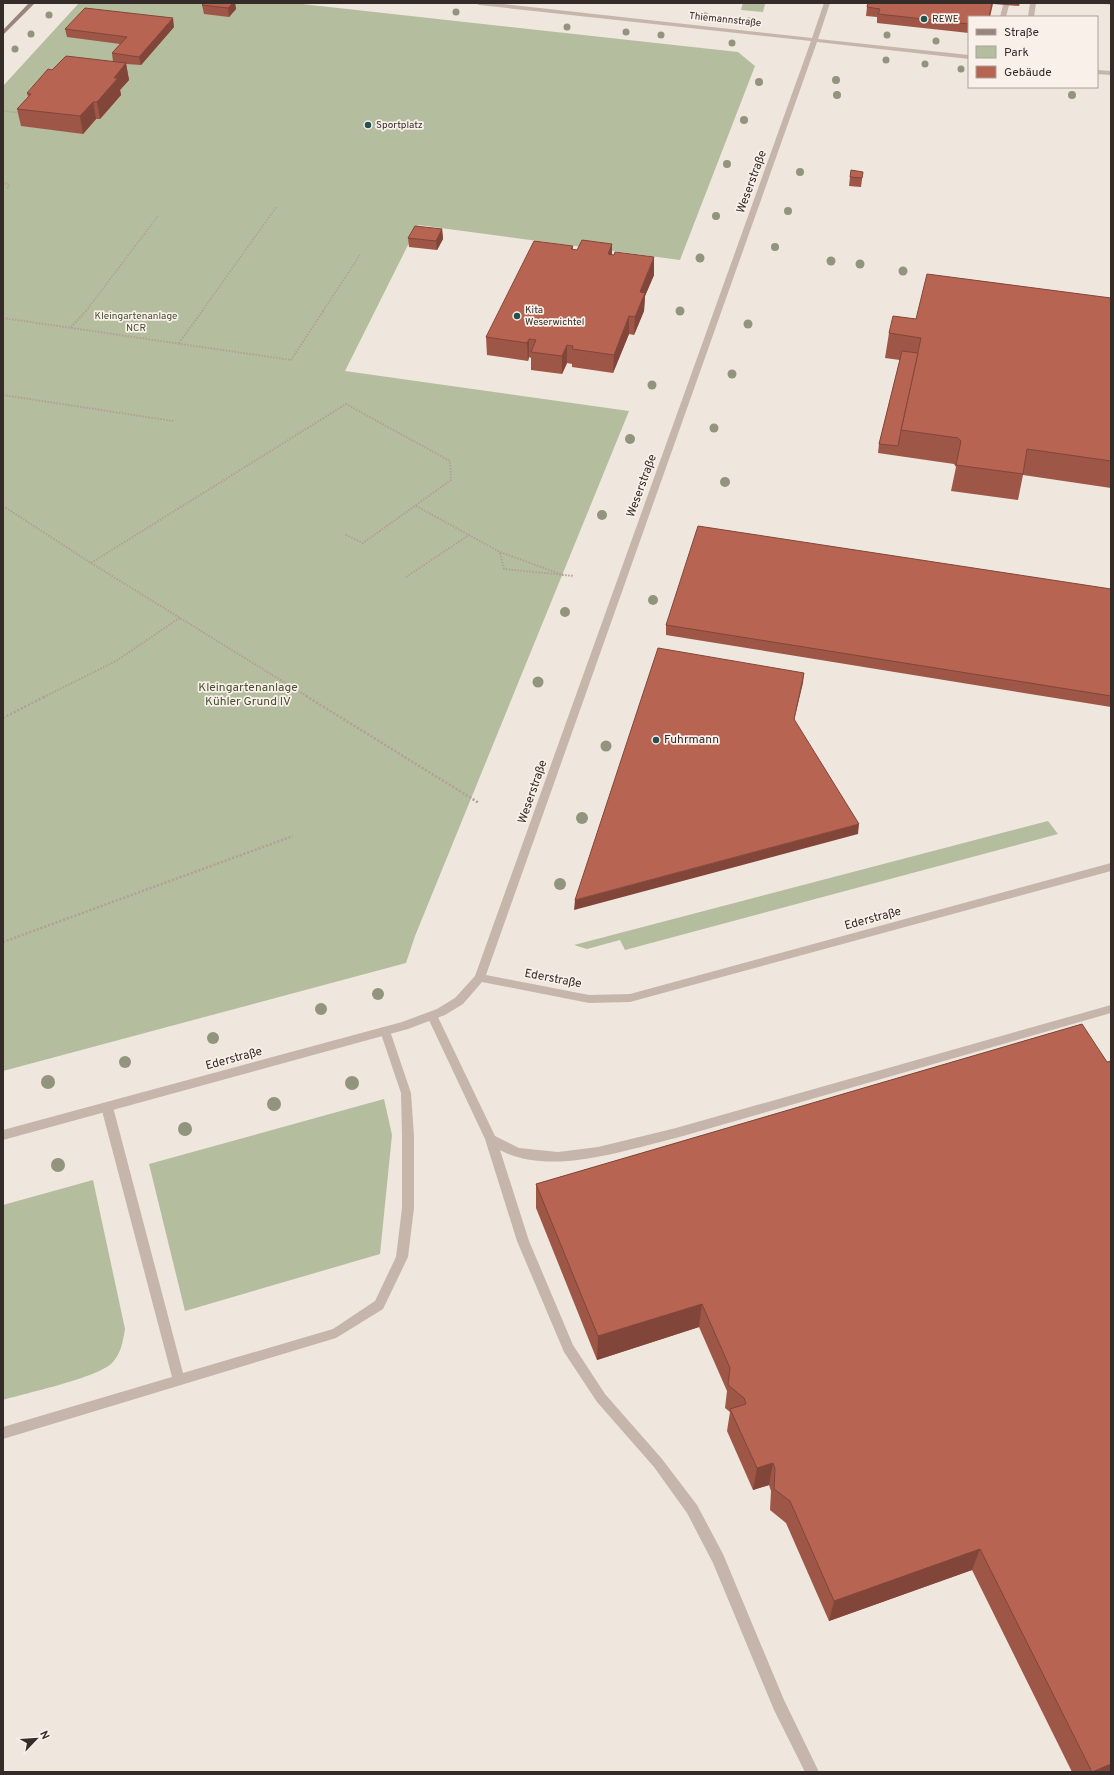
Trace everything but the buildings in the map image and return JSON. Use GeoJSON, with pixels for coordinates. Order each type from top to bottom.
{"type":"FeatureCollection","features":[{"type":"Feature","properties":{"kind":"main road"},"geometry":{"type":"LineString","coordinates":[[3,33],[32,3]]}},
{"type":"Feature","properties":{"kind":"street","name":"Thiemannstraße"},"geometry":{"type":"LineString","coordinates":[[479,3],[968,57]]}},
{"type":"Feature","properties":{"kind":"street","name":"Weserstraße"},"geometry":{"type":"LineString","coordinates":[[480,978],[602,631],[790,111],[827,3]]}},
{"type":"Feature","properties":{"kind":"street"},"geometry":{"type":"LineString","coordinates":[[1031,16],[1033,3]]}},
{"type":"Feature","properties":{"kind":"street"},"geometry":{"type":"LineString","coordinates":[[1004,16],[1006,5]]}},
{"type":"Feature","properties":{"kind":"street"},"geometry":{"type":"LineString","coordinates":[[1098,72],[1111,73]]}},
{"type":"Feature","properties":{"kind":"street","name":"Ederstraße"},"geometry":{"type":"LineString","coordinates":[[3,1135],[385,1031],[432,1016],[459,1001],[480,978],[589,999],[630,998],[664,990],[1111,867]]}},
{"type":"Feature","properties":{"kind":"street"},"geometry":{"type":"LineString","coordinates":[[491,1139],[518,1152],[546,1155],[578,1155],[615,1148],[1111,1009]]}},
{"type":"Feature","properties":{"kind":"street"},"geometry":{"type":"LineString","coordinates":[[432,1016],[491,1139],[523,1241],[568,1348],[601,1398],[658,1463],[692,1509],[718,1559],[779,1704],[812,1772]]}},
{"type":"Feature","properties":{"kind":"street"},"geometry":{"type":"LineString","coordinates":[[3,1433],[336,1334],[380,1305],[402,1257],[408,1208],[408,1136],[406,1092],[385,1031]]}},
{"type":"Feature","properties":{"kind":"street"},"geometry":{"type":"LineString","coordinates":[[107,1107],[179,1380]]}},
{"type":"Feature","properties":{"kind":"path"},"geometry":{"type":"LineString","coordinates":[[1099,3],[1111,4]]}},
{"type":"Feature","properties":{"kind":"path"},"geometry":{"type":"LineString","coordinates":[[3,110],[20,113]]}},
{"type":"Feature","properties":{"kind":"path"},"geometry":{"type":"LineString","coordinates":[[3,182],[9,185],[7,190]]}},
{"type":"Feature","properties":{"kind":"path"},"geometry":{"type":"LineString","coordinates":[[179,343],[277,206]]}},
{"type":"Feature","properties":{"kind":"path"},"geometry":{"type":"LineString","coordinates":[[71,328],[86,311],[158,216]]}},
{"type":"Feature","properties":{"kind":"path"},"geometry":{"type":"LineString","coordinates":[[3,318],[291,360],[360,255]]}},
{"type":"Feature","properties":{"kind":"path"},"geometry":{"type":"LineString","coordinates":[[3,395],[173,421]]}},
{"type":"Feature","properties":{"kind":"path"},"geometry":{"type":"LineString","coordinates":[[92,563],[346,404],[450,461],[451,480],[362,543],[344,534]]}},
{"type":"Feature","properties":{"kind":"path"},"geometry":{"type":"LineString","coordinates":[[3,506],[92,563],[479,803]]}},
{"type":"Feature","properties":{"kind":"path"},"geometry":{"type":"LineString","coordinates":[[416,506],[500,552],[563,575]]}},
{"type":"Feature","properties":{"kind":"path"},"geometry":{"type":"LineString","coordinates":[[406,577],[469,535]]}},
{"type":"Feature","properties":{"kind":"path"},"geometry":{"type":"LineString","coordinates":[[500,552],[504,569],[574,576]]}},
{"type":"Feature","properties":{"kind":"path"},"geometry":{"type":"LineString","coordinates":[[3,718],[116,661],[181,617]]}},
{"type":"Feature","properties":{"kind":"path"},"geometry":{"type":"LineString","coordinates":[[3,942],[292,836]]}},
{"type":"Feature","properties":{"kind":"green space"},"geometry":{"type":"Polygon","coordinates":[[[79,3],[293,3],[738,52],[755,66],[680,260],[418,225],[345,371],[629,411],[415,936],[406,963],[3,1071],[3,86],[79,3]]]}},
{"type":"Feature","properties":{"kind":"green space"},"geometry":{"type":"Polygon","coordinates":[[[743,3],[765,4],[763,12],[741,10],[743,3]]]}},
{"type":"Feature","properties":{"kind":"green space"},"geometry":{"type":"Polygon","coordinates":[[[1048,821],[1058,834],[625,950],[620,940],[587,949],[574,945],[1048,821]]]}},
{"type":"Feature","properties":{"kind":"green space"},"geometry":{"type":"Polygon","coordinates":[[[384,1099],[392,1135],[380,1254],[185,1311],[149,1164],[384,1099]]]}},
{"type":"Feature","properties":{"kind":"green space"},"geometry":{"type":"Polygon","coordinates":[[[93,1180],[125,1329],[120,1351],[112,1363],[104,1369],[77,1379],[3,1400],[3,1205],[93,1180]]]}},
{"type":"Feature","properties":{"kind":"place","name":"REWE"},"geometry":{"type":"Point","coordinates":[924,19]}},
{"type":"Feature","properties":{"kind":"place","name":"Sportplatz"},"geometry":{"type":"Point","coordinates":[368,125]}},
{"type":"Feature","properties":{"kind":"place","name":"Kita Weserwichtel"},"geometry":{"type":"Point","coordinates":[517,316]}},
{"type":"Feature","properties":{"kind":"place","name":"Fuhrmann"},"geometry":{"type":"Point","coordinates":[656,740]}},
{"type":"Feature","properties":{"kind":"park label","name":"Kleingartenanlage NCR"},"geometry":{"type":"Point","coordinates":[136,322]}},
{"type":"Feature","properties":{"kind":"park label","name":"Kleingartenanlage Kühler Grund IV"},"geometry":{"type":"Point","coordinates":[248,695]}}]}
